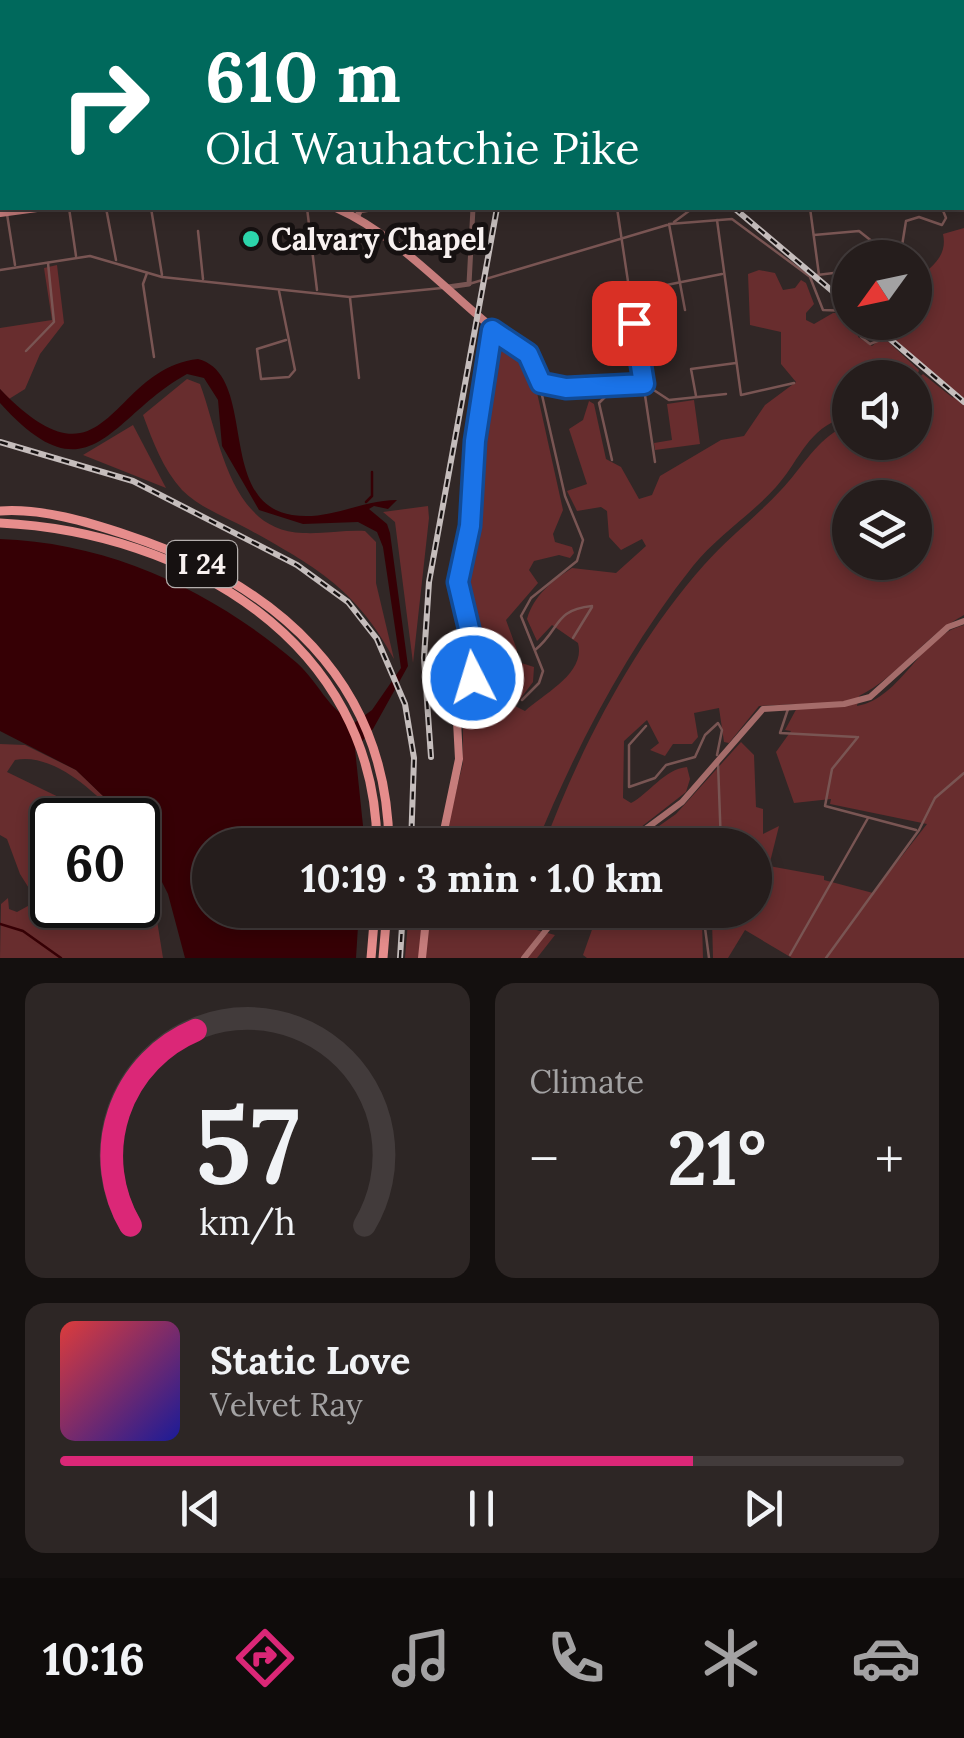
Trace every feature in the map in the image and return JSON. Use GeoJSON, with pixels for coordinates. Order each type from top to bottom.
{"type":"FeatureCollection","features":[{"type":"Feature","properties":{"kind":"highway","name":"I 24"},"geometry":{"type":"LineString","coordinates":[[0,511],[94,524],[228,578],[294,626],[337,674],[355,703],[371,739],[386,798],[387,828]]}},
{"type":"Feature","properties":{"kind":"highway","name":"I 24"},"geometry":{"type":"LineString","coordinates":[[0,523],[88,534],[190,570],[246,603],[292,640],[314,662],[347,713],[362,748],[372,787],[376,828]]}},
{"type":"Feature","properties":{"kind":"highway"},"geometry":{"type":"LineString","coordinates":[[371,958],[374,928]]}},
{"type":"Feature","properties":{"kind":"highway"},"geometry":{"type":"LineString","coordinates":[[383,958],[386,928]]}},
{"type":"Feature","properties":{"kind":"main road"},"geometry":{"type":"LineString","coordinates":[[341,210],[357,217],[492,330],[475,441],[470,526],[458,582],[475,668],[458,720],[458,760],[444,828]]}},
{"type":"Feature","properties":{"kind":"main road"},"geometry":{"type":"LineString","coordinates":[[357,217],[360,210]]}},
{"type":"Feature","properties":{"kind":"main road"},"geometry":{"type":"LineString","coordinates":[[648,828],[676,808],[763,709],[870,698],[948,627],[964,621]]}},
{"type":"Feature","properties":{"kind":"main road"},"geometry":{"type":"LineString","coordinates":[[422,958],[425,928]]}},
{"type":"Feature","properties":{"kind":"main road"},"geometry":{"type":"LineString","coordinates":[[524,958],[548,928]]}},
{"type":"Feature","properties":{"kind":"street"},"geometry":{"type":"LineString","coordinates":[[69,210],[76,257]]}},
{"type":"Feature","properties":{"kind":"street"},"geometry":{"type":"LineString","coordinates":[[106,210],[116,260]]}},
{"type":"Feature","properties":{"kind":"street"},"geometry":{"type":"LineString","coordinates":[[152,210],[162,277]]}},
{"type":"Feature","properties":{"kind":"street"},"geometry":{"type":"LineString","coordinates":[[307,210],[317,294]]}},
{"type":"Feature","properties":{"kind":"street"},"geometry":{"type":"LineString","coordinates":[[469,284],[473,210]]}},
{"type":"Feature","properties":{"kind":"street"},"geometry":{"type":"LineString","coordinates":[[616,210],[655,462]]}},
{"type":"Feature","properties":{"kind":"street"},"geometry":{"type":"LineString","coordinates":[[669,224],[690,210]]}},
{"type":"Feature","properties":{"kind":"street"},"geometry":{"type":"LineString","coordinates":[[810,210],[819,274]]}},
{"type":"Feature","properties":{"kind":"street"},"geometry":{"type":"LineString","coordinates":[[903,240],[906,221],[919,217],[942,225],[946,218],[943,210]]}},
{"type":"Feature","properties":{"kind":"street"},"geometry":{"type":"LineString","coordinates":[[3,213],[16,268]]}},
{"type":"Feature","properties":{"kind":"street"},"geometry":{"type":"LineString","coordinates":[[716,218],[741,395],[794,383]]}},
{"type":"Feature","properties":{"kind":"street"},"geometry":{"type":"LineString","coordinates":[[0,270],[76,257],[116,260],[162,277],[350,297],[469,284],[669,224],[716,218],[740,222],[809,276],[822,310],[832,310]]}},
{"type":"Feature","properties":{"kind":"street"},"geometry":{"type":"LineString","coordinates":[[669,224],[684,310]]}},
{"type":"Feature","properties":{"kind":"street"},"geometry":{"type":"LineString","coordinates":[[198,231],[203,282]]}},
{"type":"Feature","properties":{"kind":"street"},"geometry":{"type":"LineString","coordinates":[[814,236],[859,231],[870,240]]}},
{"type":"Feature","properties":{"kind":"street"},"geometry":{"type":"LineString","coordinates":[[26,352],[54,322],[48,262]]}},
{"type":"Feature","properties":{"kind":"street"},"geometry":{"type":"LineString","coordinates":[[148,272],[143,284],[154,357]]}},
{"type":"Feature","properties":{"kind":"street"},"geometry":{"type":"LineString","coordinates":[[809,276],[832,273]]}},
{"type":"Feature","properties":{"kind":"street"},"geometry":{"type":"LineString","coordinates":[[630,292],[724,274]]}},
{"type":"Feature","properties":{"kind":"street"},"geometry":{"type":"LineString","coordinates":[[279,290],[286,340],[292,349],[293,374],[266,381],[259,374],[257,349],[286,340]]}},
{"type":"Feature","properties":{"kind":"street"},"geometry":{"type":"LineString","coordinates":[[350,297],[359,378]]}},
{"type":"Feature","properties":{"kind":"street"},"geometry":{"type":"LineString","coordinates":[[492,330],[528,354],[541,383],[564,496],[583,540],[577,561],[531,598],[522,616],[542,678],[522,700]]}},
{"type":"Feature","properties":{"kind":"street"},"geometry":{"type":"LineString","coordinates":[[864,340],[870,344],[880,340]]}},
{"type":"Feature","properties":{"kind":"street"},"geometry":{"type":"LineString","coordinates":[[696,397],[691,369],[736,362]]}},
{"type":"Feature","properties":{"kind":"street"},"geometry":{"type":"LineString","coordinates":[[541,383],[644,384],[670,400],[726,394]]}},
{"type":"Feature","properties":{"kind":"street"},"geometry":{"type":"LineString","coordinates":[[612,460],[600,403],[616,386]]}},
{"type":"Feature","properties":{"kind":"street"},"geometry":{"type":"LineString","coordinates":[[535,650],[548,639],[562,615],[572,608],[592,606],[573,638]]}},
{"type":"Feature","properties":{"kind":"street"},"geometry":{"type":"LineString","coordinates":[[788,709],[780,733],[858,737],[832,768],[825,806],[919,830]]}},
{"type":"Feature","properties":{"kind":"street"},"geometry":{"type":"LineString","coordinates":[[646,726],[629,745],[629,786],[655,778],[666,765],[696,757],[705,735],[718,723],[722,730],[718,762],[720,828]]}},
{"type":"Feature","properties":{"kind":"street"},"geometry":{"type":"LineString","coordinates":[[826,958],[919,830],[936,798],[964,773]]}},
{"type":"Feature","properties":{"kind":"street"},"geometry":{"type":"LineString","coordinates":[[790,955],[869,817]]}},
{"type":"Feature","properties":{"kind":"street"},"geometry":{"type":"LineString","coordinates":[[705,928],[709,958]]}},
{"type":"Feature","properties":{"kind":"shaded area"},"geometry":{"type":"Polygon","coordinates":[[[964,228],[964,615],[859,696],[857,706],[887,692],[935,641],[964,625],[964,958],[792,958],[745,930],[728,958],[713,958],[712,928],[772,928],[772,867],[824,876],[824,880],[873,893],[927,824],[830,804],[831,799],[794,803],[776,752],[791,731],[785,730],[799,704],[759,706],[729,743],[724,742],[719,708],[694,713],[698,737],[692,744],[673,744],[665,756],[650,750],[659,743],[647,720],[624,741],[623,798],[631,803],[671,772],[687,767],[690,779],[686,792],[640,828],[551,828],[592,735],[655,627],[704,565],[781,490],[822,443],[832,435],[832,460],[932,460],[932,381],[953,398],[953,390],[932,372],[932,360],[917,360],[893,340],[932,340],[932,266],[941,255],[943,234],[964,228]]]}},
{"type":"Feature","properties":{"kind":"shaded area"},"geometry":{"type":"Polygon","coordinates":[[[57,265],[64,323],[40,354],[25,389],[9,399],[0,389],[0,328],[52,320],[44,268],[57,265]]]}},
{"type":"Feature","properties":{"kind":"shaded area"},"geometry":{"type":"Polygon","coordinates":[[[759,270],[775,273],[783,290],[795,288],[801,280],[806,283],[814,304],[806,313],[806,320],[814,324],[832,314],[832,340],[863,340],[872,346],[886,340],[908,360],[832,360],[832,423],[810,441],[776,487],[702,555],[669,598],[605,700],[543,828],[447,828],[463,763],[463,716],[484,661],[462,578],[479,501],[480,434],[498,340],[524,355],[536,388],[563,510],[553,534],[555,542],[572,547],[574,553],[570,558],[559,555],[534,561],[529,570],[538,583],[506,620],[517,650],[515,661],[534,667],[533,682],[515,706],[525,711],[570,673],[579,654],[578,643],[552,625],[537,641],[527,619],[539,596],[572,568],[616,573],[646,546],[642,539],[621,550],[609,537],[607,511],[601,507],[577,511],[567,491],[587,484],[569,429],[583,420],[589,401],[594,404],[606,459],[621,467],[639,499],[652,495],[660,476],[721,440],[744,436],[765,405],[796,382],[781,364],[781,332],[750,325],[748,274],[759,270]]]}},
{"type":"Feature","properties":{"kind":"shaded area"},"geometry":{"type":"Polygon","coordinates":[[[198,359],[216,370],[228,388],[253,488],[268,506],[306,516],[397,500],[388,509],[369,509],[387,524],[390,533],[408,666],[373,729],[355,749],[363,828],[192,828],[192,928],[358,928],[356,958],[185,958],[160,878],[160,798],[105,798],[76,770],[0,731],[0,539],[81,550],[121,561],[195,593],[265,637],[297,663],[337,710],[354,723],[372,710],[401,668],[383,547],[377,532],[358,522],[303,524],[259,510],[222,446],[218,400],[204,378],[187,374],[98,442],[78,449],[56,447],[31,432],[0,403],[0,389],[36,420],[64,433],[86,431],[106,420],[144,384],[168,368],[198,359]]]}},
{"type":"Feature","properties":{"kind":"shaded area"},"geometry":{"type":"Polygon","coordinates":[[[187,379],[200,384],[231,478],[258,516],[278,528],[303,533],[365,531],[376,542],[376,583],[394,659],[365,615],[332,582],[197,502],[175,482],[143,415],[187,379]]]}},
{"type":"Feature","properties":{"kind":"shaded area"},"geometry":{"type":"Polygon","coordinates":[[[694,400],[700,444],[655,450],[654,443],[672,440],[667,404],[694,400]]]}},
{"type":"Feature","properties":{"kind":"shaded area"},"geometry":{"type":"Polygon","coordinates":[[[133,425],[166,488],[83,455],[133,425]]]}},
{"type":"Feature","properties":{"kind":"shaded area"},"geometry":{"type":"Polygon","coordinates":[[[428,506],[413,663],[395,522],[383,512],[428,506]]]}},
{"type":"Feature","properties":{"kind":"shaded area"},"geometry":{"type":"Polygon","coordinates":[[[741,742],[754,755],[756,807],[763,809],[763,828],[656,828],[676,814],[741,742]]]}},
{"type":"Feature","properties":{"kind":"shaded area"},"geometry":{"type":"Polygon","coordinates":[[[0,744],[25,745],[76,770],[105,798],[99,798],[59,768],[29,759],[15,760],[7,772],[61,798],[30,798],[30,890],[7,839],[0,835],[0,744]]]}},
{"type":"Feature","properties":{"kind":"shaded area"},"geometry":{"type":"Polygon","coordinates":[[[779,826],[772,854],[772,830],[779,826]]]}},
{"type":"Feature","properties":{"kind":"shaded area"},"geometry":{"type":"Polygon","coordinates":[[[8,898],[9,909],[17,912],[30,905],[30,928],[158,928],[163,958],[0,958],[1,904],[8,898]]]}},
{"type":"Feature","properties":{"kind":"shaded area"},"geometry":{"type":"Polygon","coordinates":[[[408,928],[529,928],[555,935],[537,958],[405,958],[408,928]]]}},
{"type":"Feature","properties":{"kind":"shaded area"},"geometry":{"type":"Polygon","coordinates":[[[593,928],[702,928],[703,958],[583,955],[593,928]]]}},
{"type":"Feature","properties":{"kind":"waterway"},"geometry":{"type":"LineString","coordinates":[[366,502],[372,496],[372,472]]}},
{"type":"Feature","properties":{"kind":"waterway"},"geometry":{"type":"LineString","coordinates":[[0,924],[23,931],[61,958]]}},
{"type":"Feature","properties":{"kind":"railway"},"geometry":{"type":"LineString","coordinates":[[431,757],[424,658],[429,582],[497,210]]}},
{"type":"Feature","properties":{"kind":"railway"},"geometry":{"type":"LineString","coordinates":[[736,210],[832,291]]}},
{"type":"Feature","properties":{"kind":"railway"},"geometry":{"type":"LineString","coordinates":[[891,340],[964,402]]}},
{"type":"Feature","properties":{"kind":"railway"},"geometry":{"type":"LineString","coordinates":[[0,442],[133,481],[297,565],[348,602],[377,639],[405,704],[414,758],[412,828]]}},
{"type":"Feature","properties":{"kind":"railway"},"geometry":{"type":"LineString","coordinates":[[400,958],[402,928]]}},
{"type":"Feature","properties":{"kind":"place","name":"Calvary Chapel"},"geometry":{"type":"Point","coordinates":[251,239]}},
{"type":"Feature","properties":{"kind":"route"},"geometry":{"type":"LineString","coordinates":[[473,678],[476,658],[460,606],[458,582],[470,526],[475,441],[492,330],[516,343],[534,360],[541,383],[566,388],[603,387],[640,381],[644,384],[634,323]]}}]}
